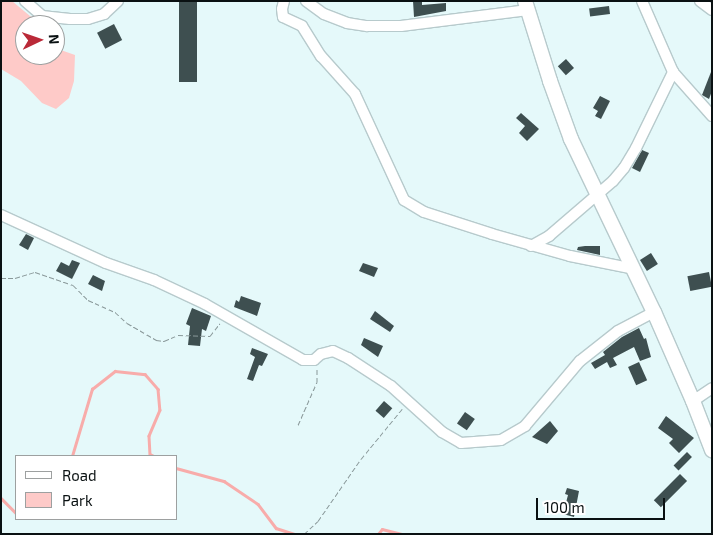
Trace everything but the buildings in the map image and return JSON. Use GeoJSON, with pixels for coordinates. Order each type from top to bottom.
{"type":"FeatureCollection","features":[{"type":"Feature","properties":{"kind":"main road"},"geometry":{"type":"LineString","coordinates":[[526,5],[571,139],[654,312],[712,450]]}},
{"type":"Feature","properties":{"kind":"street"},"geometry":{"type":"LineString","coordinates":[[25,1],[42,16],[88,19],[104,14],[118,1]]}},
{"type":"Feature","properties":{"kind":"street"},"geometry":{"type":"LineString","coordinates":[[284,1],[282,8],[283,17],[302,26],[321,56],[355,94],[404,200],[424,212],[531,246],[634,269]]}},
{"type":"Feature","properties":{"kind":"street"},"geometry":{"type":"LineString","coordinates":[[306,1],[324,14],[347,23],[367,26],[401,26],[526,5]]}},
{"type":"Feature","properties":{"kind":"street"},"geometry":{"type":"LineString","coordinates":[[642,1],[673,72],[712,116]]}},
{"type":"Feature","properties":{"kind":"street"},"geometry":{"type":"LineString","coordinates":[[700,1],[712,10]]}},
{"type":"Feature","properties":{"kind":"street"},"geometry":{"type":"LineString","coordinates":[[531,246],[549,236],[613,181],[636,148],[673,72]]}},
{"type":"Feature","properties":{"kind":"street"},"geometry":{"type":"LineString","coordinates":[[1,216],[106,263],[161,283],[204,304],[303,360],[314,360],[321,354],[333,351],[348,358],[391,386],[442,432],[461,443],[501,440],[525,426],[580,361],[618,331],[654,312]]}},
{"type":"Feature","properties":{"kind":"street"},"geometry":{"type":"LineString","coordinates":[[693,401],[712,388]]}},
{"type":"Feature","properties":{"kind":"path"},"geometry":{"type":"LineString","coordinates":[[1,278],[15,278],[35,272],[73,285],[88,300],[115,312],[127,323],[156,340],[164,341],[178,335],[210,336],[225,316]]}},
{"type":"Feature","properties":{"kind":"path"},"geometry":{"type":"LineString","coordinates":[[298,424],[317,382],[317,367],[321,354]]}},
{"type":"Feature","properties":{"kind":"path"},"geometry":{"type":"LineString","coordinates":[[304,534],[318,521],[361,459],[409,401]]}},
{"type":"Feature","properties":{"kind":"green space"},"geometry":{"type":"Polygon","coordinates":[[[1,1],[12,1],[29,15],[15,15],[15,65],[65,65],[65,52],[75,55],[74,81],[69,98],[56,109],[42,103],[21,81],[1,69],[1,1]]]}},
{"type":"Feature","properties":{"kind":"waterway"},"geometry":{"type":"LineString","coordinates":[[72,455],[92,389],[115,371],[145,374],[158,389],[160,410],[149,436],[150,454],[152,455]]}},
{"type":"Feature","properties":{"kind":"waterway"},"geometry":{"type":"LineString","coordinates":[[178,469],[224,481],[258,504],[276,528],[294,534]]}},
{"type":"Feature","properties":{"kind":"waterway"},"geometry":{"type":"LineString","coordinates":[[1,498],[15,512]]}},
{"type":"Feature","properties":{"kind":"waterway"},"geometry":{"type":"LineString","coordinates":[[378,534],[382,529],[402,534]]}}]}
